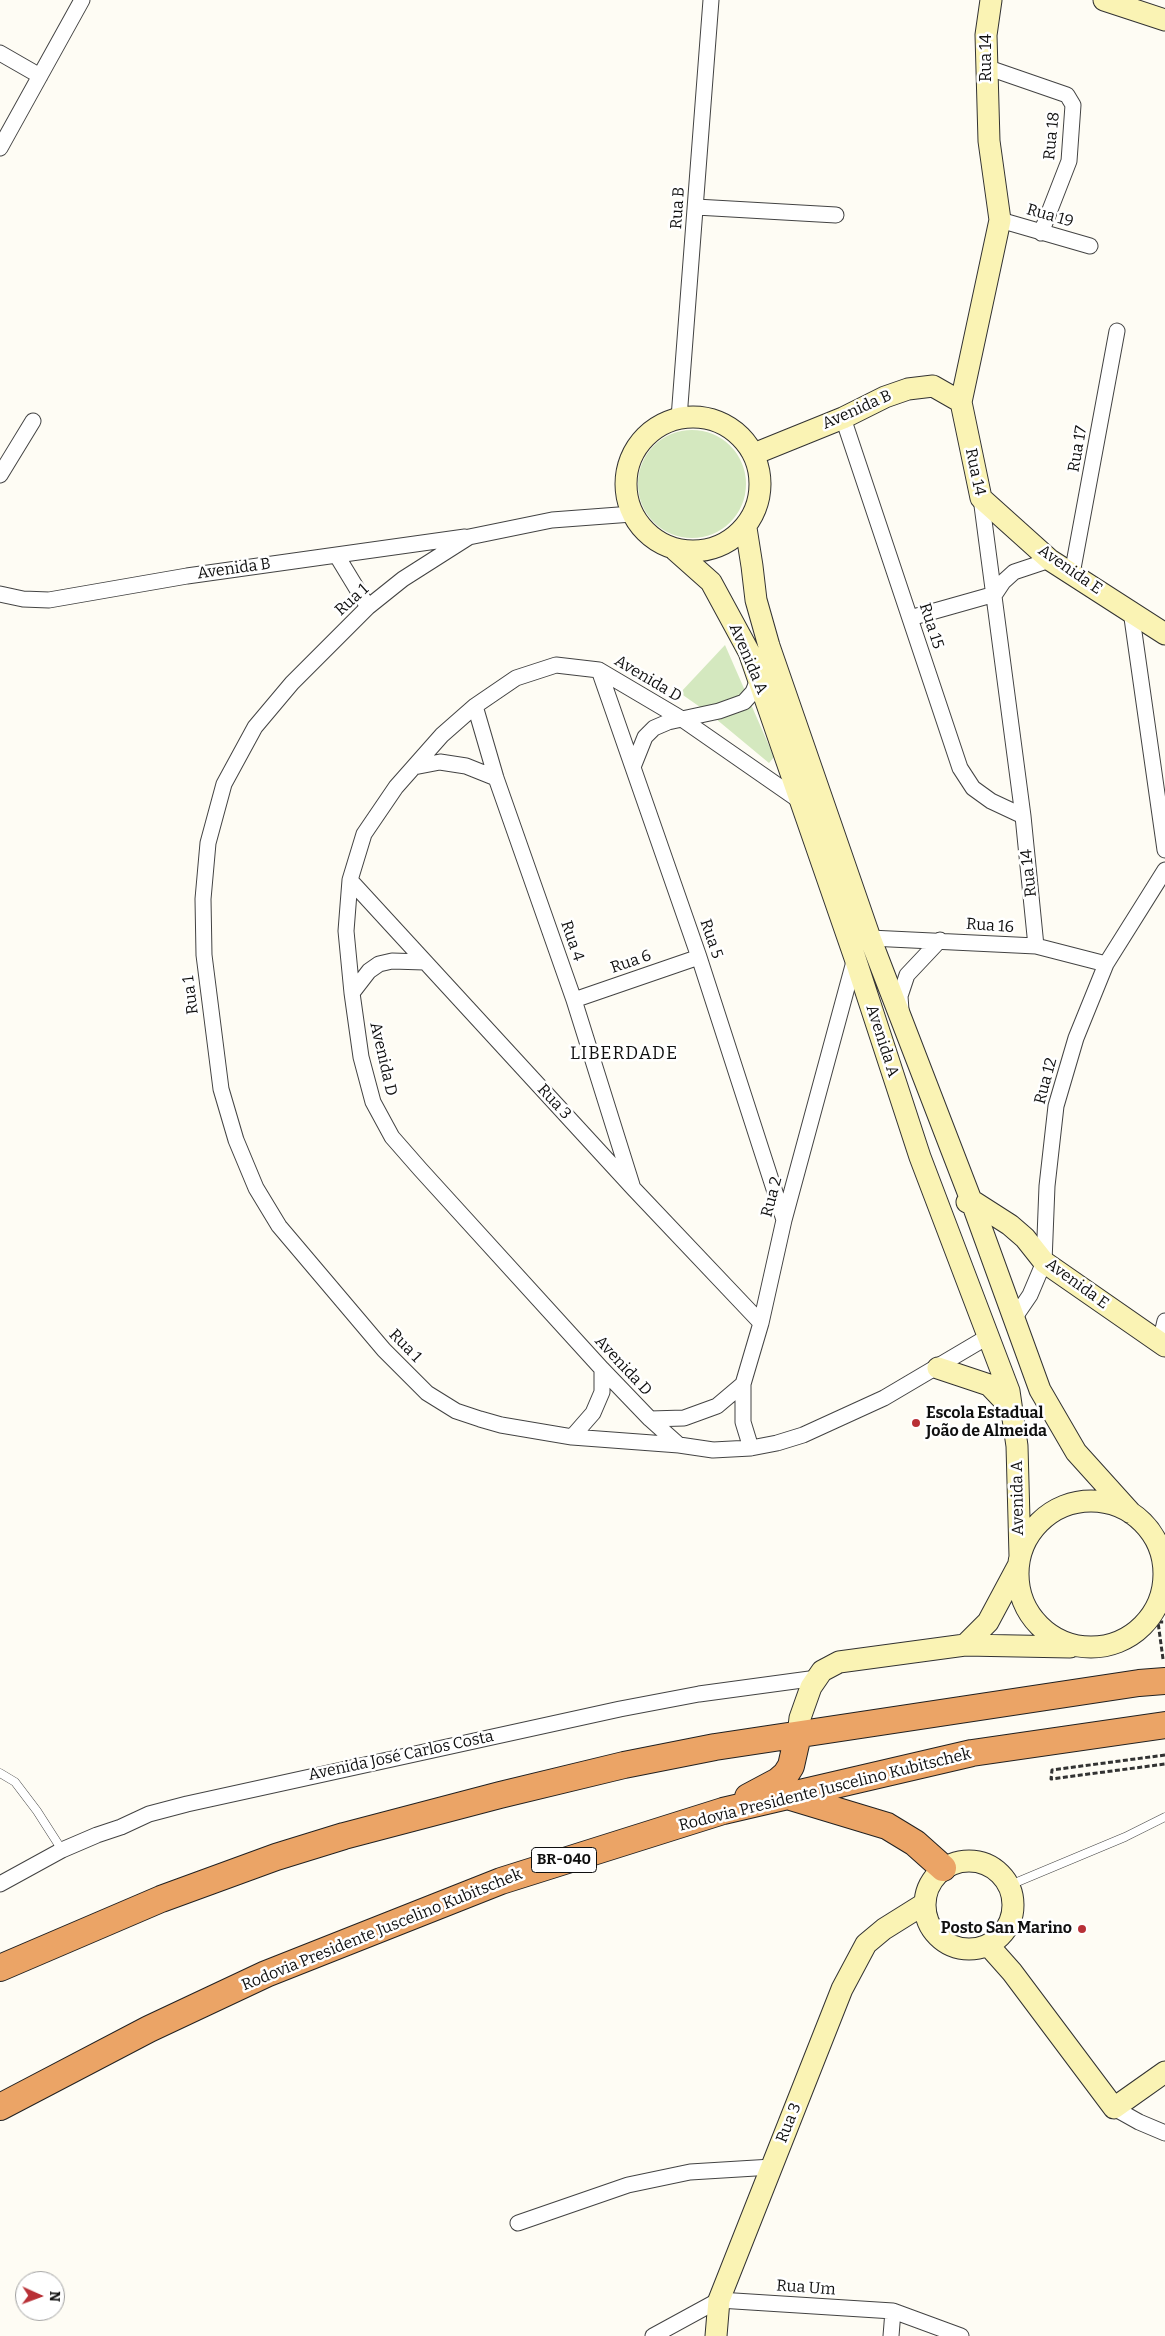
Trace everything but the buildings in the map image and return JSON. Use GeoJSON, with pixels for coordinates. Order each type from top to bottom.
{"type":"FeatureCollection","features":[{"type":"Feature","properties":{"kind":"highway"},"geometry":{"type":"LineString","coordinates":[[0,1968],[100,1924],[210,1880],[344,1836],[624,1765],[715,1747],[798,1736],[1139,1683],[1165,1674]]}},
{"type":"Feature","properties":{"kind":"highway","name":"Rodovia Presidente Juscelino Kubitschek"},"geometry":{"type":"LineString","coordinates":[[0,2106],[149,2029],[275,1970],[502,1881],[723,1811],[972,1753],[1165,1725]]}},
{"type":"Feature","properties":{"kind":"highway"},"geometry":{"type":"LineString","coordinates":[[723,1811],[778,1781],[786,1774],[791,1766],[798,1736]]}},
{"type":"Feature","properties":{"kind":"highway"},"geometry":{"type":"LineString","coordinates":[[790,1796],[887,1826],[915,1843],[943,1868]]}},
{"type":"Feature","properties":{"kind":"street"},"geometry":{"type":"LineString","coordinates":[[0,148],[82,0]]}},
{"type":"Feature","properties":{"kind":"street","name":"Rua B"},"geometry":{"type":"LineString","coordinates":[[679,418],[710,0]]}},
{"type":"Feature","properties":{"kind":"street","name":"Rua 14"},"geometry":{"type":"LineString","coordinates":[[991,0],[986,35],[989,141],[1000,220],[961,402],[981,498],[995,594],[1023,816],[1036,946]]}},
{"type":"Feature","properties":{"kind":"street"},"geometry":{"type":"LineString","coordinates":[[1104,0],[1165,20]]}},
{"type":"Feature","properties":{"kind":"street"},"geometry":{"type":"LineString","coordinates":[[0,53],[40,76]]}},
{"type":"Feature","properties":{"kind":"street","name":"Rua 18"},"geometry":{"type":"LineString","coordinates":[[986,67],[1067,95],[1073,105],[1069,161],[1041,233]]}},
{"type":"Feature","properties":{"kind":"street"},"geometry":{"type":"LineString","coordinates":[[696,207],[836,215]]}},
{"type":"Feature","properties":{"kind":"street","name":"Rua 19"},"geometry":{"type":"LineString","coordinates":[[1000,220],[1090,246]]}},
{"type":"Feature","properties":{"kind":"street","name":"Rua 17"},"geometry":{"type":"LineString","coordinates":[[1072,574],[1117,331]]}},
{"type":"Feature","properties":{"kind":"street","name":"Avenida B"},"geometry":{"type":"LineString","coordinates":[[754,454],[843,418],[884,397],[908,389],[933,386],[961,402]]}},
{"type":"Feature","properties":{"kind":"street"},"geometry":{"type":"LineString","coordinates":[[700,416],[721,422],[739,433],[754,454],[760,470],[761,490],[756,510],[746,528],[731,541],[714,550],[694,553],[675,550],[660,543],[646,533],[632,514],[627,500],[626,478],[631,458],[643,439],[659,426],[679,418],[700,416]]}},
{"type":"Feature","properties":{"kind":"street","name":"Rua 15"},"geometry":{"type":"LineString","coordinates":[[843,418],[960,768],[974,788],[991,801],[1023,816]]}},
{"type":"Feature","properties":{"kind":"street"},"geometry":{"type":"LineString","coordinates":[[0,475],[32,422]]}},
{"type":"Feature","properties":{"kind":"street","name":"Avenida E"},"geometry":{"type":"LineString","coordinates":[[981,498],[1050,560],[1165,634]]}},
{"type":"Feature","properties":{"kind":"street","name":"Rua 1"},"geometry":{"type":"LineString","coordinates":[[632,514],[552,520],[469,537],[403,579],[368,607],[292,683],[256,727],[224,784],[208,843],[203,899],[204,955],[221,1089],[236,1140],[256,1188],[279,1226],[390,1356],[427,1393],[456,1411],[501,1425],[572,1437],[679,1445]]}},
{"type":"Feature","properties":{"kind":"street","name":"Avenida A"},"geometry":{"type":"LineString","coordinates":[[746,528],[756,600],[769,646],[870,938],[971,1200],[1040,1390],[1076,1452],[1131,1513]]}},
{"type":"Feature","properties":{"kind":"street","name":"Avenida B"},"geometry":{"type":"LineString","coordinates":[[0,594],[23,599],[49,600],[187,576],[337,556],[410,543],[469,537]]}},
{"type":"Feature","properties":{"kind":"street","name":"Avenida A"},"geometry":{"type":"LineString","coordinates":[[675,550],[711,582],[749,652],[855,958],[920,1157],[1009,1391],[1017,1446],[1019,1560]]}},
{"type":"Feature","properties":{"kind":"street"},"geometry":{"type":"LineString","coordinates":[[337,556],[368,607]]}},
{"type":"Feature","properties":{"kind":"street"},"geometry":{"type":"LineString","coordinates":[[910,618],[995,594],[1003,582],[1014,572],[1050,560]]}},
{"type":"Feature","properties":{"kind":"street"},"geometry":{"type":"LineString","coordinates":[[1132,611],[1165,850]]}},
{"type":"Feature","properties":{"kind":"street","name":"Avenida D"},"geometry":{"type":"LineString","coordinates":[[679,1445],[650,1419],[602,1369],[392,1137],[373,1102],[361,1057],[346,931],[350,880],[364,834],[396,787],[442,735],[475,706],[516,678],[556,665],[599,670],[682,719],[800,801]]}},
{"type":"Feature","properties":{"kind":"street","name":"Rua 5"},"geometry":{"type":"LineString","coordinates":[[599,670],[699,957],[784,1220]]}},
{"type":"Feature","properties":{"kind":"street"},"geometry":{"type":"LineString","coordinates":[[633,767],[644,737],[654,728],[682,719],[719,711],[744,702],[753,692],[759,678]]}},
{"type":"Feature","properties":{"kind":"street","name":"Rua 4"},"geometry":{"type":"LineString","coordinates":[[475,706],[496,778],[574,1000],[633,1188]]}},
{"type":"Feature","properties":{"kind":"street"},"geometry":{"type":"LineString","coordinates":[[414,767],[440,762],[466,766],[496,778]]}},
{"type":"Feature","properties":{"kind":"street","name":"Rua 12"},"geometry":{"type":"LineString","coordinates":[[1015,1317],[1030,1295],[1044,1262],[1047,1186],[1056,1106],[1076,1038],[1106,964],[1165,870]]}},
{"type":"Feature","properties":{"kind":"street","name":"Rua 3"},"geometry":{"type":"LineString","coordinates":[[350,880],[633,1188],[761,1323]]}},
{"type":"Feature","properties":{"kind":"street","name":"Rua 16"},"geometry":{"type":"LineString","coordinates":[[870,938],[1036,946],[1106,964]]}},
{"type":"Feature","properties":{"kind":"street"},"geometry":{"type":"LineString","coordinates":[[901,1019],[900,996],[908,975],[940,940]]}},
{"type":"Feature","properties":{"kind":"street","name":"Rua 6"},"geometry":{"type":"LineString","coordinates":[[574,1000],[699,957]]}},
{"type":"Feature","properties":{"kind":"street","name":"Rua 2"},"geometry":{"type":"LineString","coordinates":[[751,1448],[743,1422],[743,1384],[761,1323],[784,1220],[855,958]]}},
{"type":"Feature","properties":{"kind":"street"},"geometry":{"type":"LineString","coordinates":[[352,993],[369,971],[379,964],[392,961],[424,962]]}},
{"type":"Feature","properties":{"kind":"street"},"geometry":{"type":"LineString","coordinates":[[943,1216],[971,1200]]}},
{"type":"Feature","properties":{"kind":"street","name":"Avenida E"},"geometry":{"type":"LineString","coordinates":[[971,1200],[1010,1225],[1025,1238],[1044,1262],[1162,1344]]}},
{"type":"Feature","properties":{"kind":"street"},"geometry":{"type":"LineString","coordinates":[[1162,1344],[1165,1321]]}},
{"type":"Feature","properties":{"kind":"street"},"geometry":{"type":"LineString","coordinates":[[679,1445],[713,1450],[751,1448],[803,1436],[884,1398],[938,1368],[989,1336]]}},
{"type":"Feature","properties":{"kind":"street"},"geometry":{"type":"LineString","coordinates":[[938,1368],[989,1386],[1012,1408]]}},
{"type":"Feature","properties":{"kind":"street"},"geometry":{"type":"LineString","coordinates":[[572,1437],[593,1412],[602,1392],[602,1369]]}},
{"type":"Feature","properties":{"kind":"street"},"geometry":{"type":"LineString","coordinates":[[650,1419],[684,1418],[717,1406],[743,1384]]}},
{"type":"Feature","properties":{"kind":"street"},"geometry":{"type":"LineString","coordinates":[[798,1736],[800,1718],[811,1687],[828,1667],[839,1662],[965,1645],[1105,1647],[1128,1638],[1147,1622],[1159,1600],[1164,1575],[1157,1533],[1131,1513],[1110,1504],[1087,1501],[1064,1506],[1044,1518],[1029,1535],[1019,1560],[988,1622],[965,1645]]}},
{"type":"Feature","properties":{"kind":"street"},"geometry":{"type":"LineString","coordinates":[[1019,1560],[1018,1581],[1024,1605],[1037,1625],[1057,1640],[1080,1647]]}},
{"type":"Feature","properties":{"kind":"street","name":"Avenida José Carlos Costa"},"geometry":{"type":"LineString","coordinates":[[0,1884],[62,1850],[149,1814],[187,1804],[629,1707],[699,1694],[818,1678]]}},
{"type":"Feature","properties":{"kind":"street"},"geometry":{"type":"LineString","coordinates":[[973,1860],[988,1864],[1000,1873],[1010,1885],[1014,1899],[1013,1913],[1008,1926],[993,1942],[973,1949],[958,1948],[934,1932],[926,1911],[929,1884],[943,1868],[957,1861],[973,1860]]}},
{"type":"Feature","properties":{"kind":"street","name":"Rua 3"},"geometry":{"type":"LineString","coordinates":[[716,2336],[719,2300],[842,1989],[866,1944],[892,1924],[926,1911]]}},
{"type":"Feature","properties":{"kind":"street"},"geometry":{"type":"LineString","coordinates":[[993,1942],[1012,1972],[1114,2108],[1139,2122],[1165,2133]]}},
{"type":"Feature","properties":{"kind":"street"},"geometry":{"type":"LineString","coordinates":[[1114,2108],[1165,2072]]}},
{"type":"Feature","properties":{"kind":"street"},"geometry":{"type":"LineString","coordinates":[[518,2223],[628,2185],[690,2172],[772,2167]]}},
{"type":"Feature","properties":{"kind":"street"},"geometry":{"type":"LineString","coordinates":[[653,2336],[719,2300]]}},
{"type":"Feature","properties":{"kind":"street","name":"Rua Um"},"geometry":{"type":"LineString","coordinates":[[719,2300],[893,2311],[961,2336]]}},
{"type":"Feature","properties":{"kind":"street"},"geometry":{"type":"LineString","coordinates":[[891,2336],[893,2311]]}},
{"type":"Feature","properties":{"kind":"lane"},"geometry":{"type":"LineString","coordinates":[[0,1773],[15,1782],[37,1811],[62,1850]]}},
{"type":"Feature","properties":{"kind":"lane"},"geometry":{"type":"LineString","coordinates":[[1010,1885],[1125,1837],[1165,1817]]}},
{"type":"Feature","properties":{"kind":"path"},"geometry":{"type":"LineString","coordinates":[[1165,1622],[1158,1622],[1165,1674]]}},
{"type":"Feature","properties":{"kind":"path"},"geometry":{"type":"LineString","coordinates":[[1165,1755],[1052,1770],[1051,1779],[1165,1764]]}},
{"type":"Feature","properties":{"kind":"green space"},"geometry":{"type":"Polygon","coordinates":[[[692,430],[713,434],[730,446],[742,463],[746,484],[742,505],[730,522],[713,534],[692,538],[671,534],[654,522],[642,505],[638,484],[642,463],[654,446],[671,434],[692,430]]]}},
{"type":"Feature","properties":{"kind":"green space"},"geometry":{"type":"Polygon","coordinates":[[[725,645],[774,757],[769,763],[710,714],[680,693],[725,645]]]}},
{"type":"Feature","properties":{"kind":"place","name":"Escola Estadual João de Almeida"},"geometry":{"type":"Point","coordinates":[916,1423]}},
{"type":"Feature","properties":{"kind":"place","name":"Posto San Marino"},"geometry":{"type":"Point","coordinates":[1082,1929]}},
{"type":"Feature","properties":{"kind":"district","name":"LIBERDADE"},"geometry":{"type":"Point","coordinates":[624,1054]}}]}
